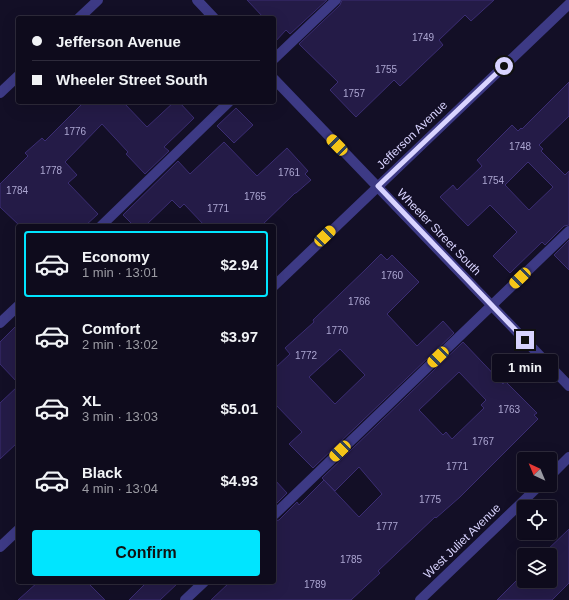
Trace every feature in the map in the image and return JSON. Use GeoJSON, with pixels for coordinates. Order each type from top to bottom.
{"type":"FeatureCollection","features":[{"type":"Feature","properties":{"kind":"street"},"geometry":{"type":"LineString","coordinates":[[81,16],[98,0]]}},
{"type":"Feature","properties":{"kind":"street"},"geometry":{"type":"LineString","coordinates":[[197,0],[212,16]]}},
{"type":"Feature","properties":{"kind":"street"},"geometry":{"type":"LineString","coordinates":[[276,57],[336,0]]}},
{"type":"Feature","properties":{"kind":"street","name":"Jefferson Avenue"},"geometry":{"type":"LineString","coordinates":[[276,284],[569,4]]}},
{"type":"Feature","properties":{"kind":"street"},"geometry":{"type":"LineString","coordinates":[[0,93],[16,78]]}},
{"type":"Feature","properties":{"kind":"street","name":"Wheeler Street South"},"geometry":{"type":"LineString","coordinates":[[276,81],[569,386]]}},
{"type":"Feature","properties":{"kind":"street"},"geometry":{"type":"LineString","coordinates":[[103,224],[227,104]]}},
{"type":"Feature","properties":{"kind":"street"},"geometry":{"type":"LineString","coordinates":[[276,512],[569,231]]}},
{"type":"Feature","properties":{"kind":"street"},"geometry":{"type":"LineString","coordinates":[[0,323],[16,308]]}},
{"type":"Feature","properties":{"kind":"street"},"geometry":{"type":"LineString","coordinates":[[557,469],[569,457]]}},
{"type":"Feature","properties":{"kind":"street","name":"West Juliet Avenue"},"geometry":{"type":"LineString","coordinates":[[420,600],[533,492]]}},
{"type":"Feature","properties":{"kind":"street"},"geometry":{"type":"LineString","coordinates":[[0,547],[16,532]]}},
{"type":"Feature","properties":{"kind":"street"},"geometry":{"type":"LineString","coordinates":[[185,600],[202,584]]}},
{"type":"Feature","properties":{"kind":"building"},"geometry":{"type":"Polygon","coordinates":[[[247,0],[327,0],[290,34],[286,30],[276,41],[276,16],[262,16],[247,0]]]}},
{"type":"Feature","properties":{"kind":"building"},"geometry":{"type":"Polygon","coordinates":[[[342,0],[494,0],[471,21],[465,15],[439,40],[443,45],[400,86],[394,80],[356,117],[330,90],[338,82],[299,44],[340,5],[342,0]]]}},
{"type":"Feature","properties":{"kind":"building"},"geometry":{"type":"Polygon","coordinates":[[[569,82],[569,116],[539,145],[543,149],[541,151],[565,175],[569,171],[569,225],[564,226],[545,245],[542,242],[510,273],[493,256],[517,232],[490,205],[468,226],[440,197],[453,185],[457,190],[482,166],[477,160],[512,125],[518,131],[521,128],[522,129],[569,82]],[[528,162],[505,185],[529,210],[553,187],[528,162]]]}},
{"type":"Feature","properties":{"kind":"building"},"geometry":{"type":"Polygon","coordinates":[[[82,104],[125,104],[147,127],[172,104],[181,104],[194,118],[164,147],[169,151],[145,174],[126,154],[128,152],[102,124],[65,162],[77,175],[68,183],[98,214],[87,224],[18,224],[0,207],[0,184],[28,156],[25,153],[42,138],[45,141],[82,104]]]}},
{"type":"Feature","properties":{"kind":"building"},"geometry":{"type":"Polygon","coordinates":[[[236,108],[253,125],[234,143],[217,126],[236,108]]]}},
{"type":"Feature","properties":{"kind":"building"},"geometry":{"type":"Polygon","coordinates":[[[224,142],[257,176],[287,148],[308,171],[305,174],[311,180],[295,193],[263,224],[203,224],[184,204],[180,208],[172,200],[147,224],[132,224],[123,215],[178,161],[190,174],[224,142]]]}},
{"type":"Feature","properties":{"kind":"building"},"geometry":{"type":"Polygon","coordinates":[[[569,240],[569,270],[554,255],[569,240]]]}},
{"type":"Feature","properties":{"kind":"building"},"geometry":{"type":"Polygon","coordinates":[[[381,254],[387,260],[392,255],[419,282],[387,314],[417,346],[443,321],[454,333],[313,468],[289,444],[302,432],[276,405],[276,367],[290,354],[285,348],[314,322],[313,320],[381,254]],[[340,349],[309,377],[335,404],[365,375],[340,349]]]}},
{"type":"Feature","properties":{"kind":"building"},"geometry":{"type":"Polygon","coordinates":[[[16,326],[16,381],[0,364],[0,342],[16,326]]]}},
{"type":"Feature","properties":{"kind":"building"},"geometry":{"type":"Polygon","coordinates":[[[463,342],[503,384],[505,381],[537,413],[534,415],[538,419],[460,497],[436,518],[435,517],[378,571],[380,573],[351,600],[211,600],[228,584],[276,584],[276,521],[279,520],[297,502],[299,505],[324,480],[322,478],[463,342]],[[459,372],[419,410],[443,435],[446,432],[452,439],[484,408],[481,405],[486,400],[459,372]],[[359,467],[335,491],[324,480],[359,517],[382,494],[359,467]]]}},
{"type":"Feature","properties":{"kind":"building"},"geometry":{"type":"Polygon","coordinates":[[[16,388],[16,444],[0,459],[0,403],[16,388]]]}},
{"type":"Feature","properties":{"kind":"building"},"geometry":{"type":"Polygon","coordinates":[[[276,481],[287,493],[276,504],[276,481]]]}},
{"type":"Feature","properties":{"kind":"building"},"geometry":{"type":"Polygon","coordinates":[[[569,529],[569,583],[552,600],[497,600],[517,580],[517,588],[557,588],[557,548],[549,548],[569,529]]]}},
{"type":"Feature","properties":{"kind":"building"},"geometry":{"type":"Polygon","coordinates":[[[36,584],[89,584],[105,600],[18,600],[36,584]]]}},
{"type":"Feature","properties":{"kind":"building"},"geometry":{"type":"Polygon","coordinates":[[[145,584],[177,584],[160,600],[129,600],[145,584]]]}},
{"type":"Feature","properties":{"kind":"route"},"geometry":{"type":"LineString","coordinates":[[504,66],[378,186],[525,340]]}}]}
